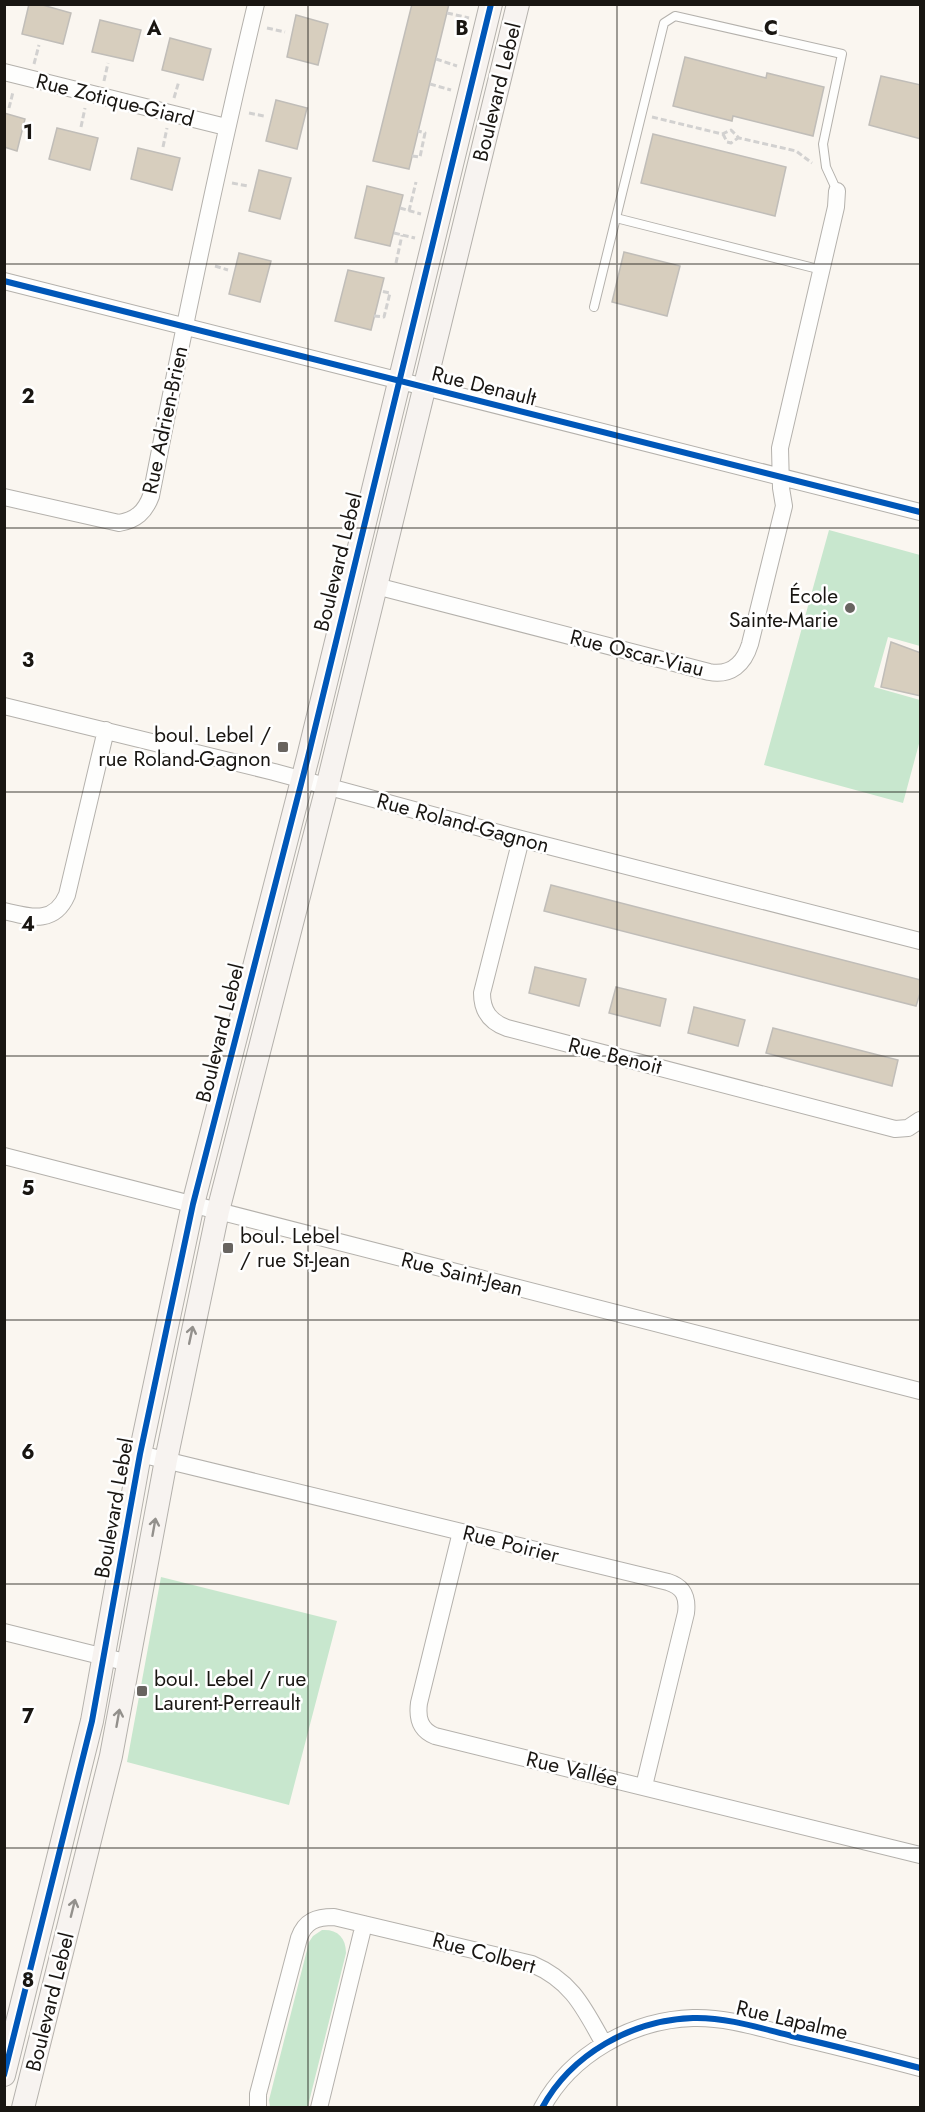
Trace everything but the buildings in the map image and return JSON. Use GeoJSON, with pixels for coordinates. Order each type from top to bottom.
{"type":"FeatureCollection","features":[{"type":"Feature","properties":{"kind":"street"},"geometry":{"type":"LineString","coordinates":[[185,326],[226,127],[256,4]]}},
{"type":"Feature","properties":{"kind":"street","name":"Boulevard Lebel"},"geometry":{"type":"LineString","coordinates":[[4,2075],[9,2041],[81,1771],[140,1454],[193,1204],[302,780],[491,4]]}},
{"type":"Feature","properties":{"kind":"street","name":"Boulevard Lebel"},"geometry":{"type":"LineString","coordinates":[[23,2108],[111,1756],[166,1460],[218,1211],[327,787],[518,4]]}},
{"type":"Feature","properties":{"kind":"street","name":"Rue Zotique-Giard"},"geometry":{"type":"LineString","coordinates":[[4,72],[226,127]]}},
{"type":"Feature","properties":{"kind":"street","name":"Rue Oscar-Viau"},"geometry":{"type":"LineString","coordinates":[[376,586],[709,672],[724,672],[741,663],[750,644],[784,506],[780,448],[836,207],[837,191]]}},
{"type":"Feature","properties":{"kind":"street","name":"Rue Denault"},"geometry":{"type":"LineString","coordinates":[[4,281],[921,512]]}},
{"type":"Feature","properties":{"kind":"street","name":"Rue Adrien-Brien"},"geometry":{"type":"LineString","coordinates":[[4,497],[108,522],[130,521],[139,515],[147,506],[151,496],[185,326]]}},
{"type":"Feature","properties":{"kind":"street","name":"Rue Roland-Gagnon"},"geometry":{"type":"LineString","coordinates":[[4,706],[302,780],[921,941]]}},
{"type":"Feature","properties":{"kind":"street"},"geometry":{"type":"LineString","coordinates":[[4,911],[27,916],[45,916],[53,913],[63,903],[67,895],[106,730]]}},
{"type":"Feature","properties":{"kind":"street","name":"Rue Benoit"},"geometry":{"type":"LineString","coordinates":[[522,839],[482,993],[485,1011],[496,1023],[507,1028],[895,1129],[908,1128],[921,1120]]}},
{"type":"Feature","properties":{"kind":"street","name":"Rue Saint-Jean"},"geometry":{"type":"LineString","coordinates":[[4,1156],[921,1391]]}},
{"type":"Feature","properties":{"kind":"street","name":"Rue Poirier"},"geometry":{"type":"LineString","coordinates":[[140,1454],[676,1585],[686,1598],[686,1613],[645,1786]]}},
{"type":"Feature","properties":{"kind":"street","name":"Rue Vallée"},"geometry":{"type":"LineString","coordinates":[[461,1532],[419,1703],[418,1716],[423,1729],[435,1736],[921,1855]]}},
{"type":"Feature","properties":{"kind":"street"},"geometry":{"type":"LineString","coordinates":[[4,1632],[129,1662]]}},
{"type":"Feature","properties":{"kind":"street","name":"Rue Colbert"},"geometry":{"type":"LineString","coordinates":[[258,2108],[258,2094],[298,1938],[304,1927],[316,1918],[323,1917],[364,1924],[515,1959],[548,1971],[559,1978],[577,1996],[604,2044]]}},
{"type":"Feature","properties":{"kind":"street"},"geometry":{"type":"LineString","coordinates":[[319,2108],[364,1924]]}},
{"type":"Feature","properties":{"kind":"street","name":"Rue Lapalme"},"geometry":{"type":"LineString","coordinates":[[542,2108],[564,2078],[585,2057],[604,2044],[634,2030],[659,2022],[703,2018],[750,2025],[921,2068]]}},
{"type":"Feature","properties":{"kind":"street"},"geometry":{"type":"LineString","coordinates":[[9,2041],[38,2048]]}},
{"type":"Feature","properties":{"kind":"lane"},"geometry":{"type":"LineString","coordinates":[[594,306],[664,23],[675,16],[842,54],[823,144],[826,167],[837,191]]}},
{"type":"Feature","properties":{"kind":"lane"},"geometry":{"type":"LineString","coordinates":[[616,218],[822,270]]}},
{"type":"Feature","properties":{"kind":"path"},"geometry":{"type":"LineString","coordinates":[[447,13],[472,19]]}},
{"type":"Feature","properties":{"kind":"path"},"geometry":{"type":"LineString","coordinates":[[436,59],[461,67]]}},
{"type":"Feature","properties":{"kind":"path"},"geometry":{"type":"LineString","coordinates":[[430,84],[455,91]]}},
{"type":"Feature","properties":{"kind":"path"},"geometry":{"type":"LineString","coordinates":[[642,115],[723,134],[731,130],[738,137],[796,151],[816,167]]}},
{"type":"Feature","properties":{"kind":"path"},"geometry":{"type":"LineString","coordinates":[[412,156],[420,157],[425,133],[418,131]]}},
{"type":"Feature","properties":{"kind":"path"},"geometry":{"type":"LineString","coordinates":[[723,134],[727,142],[731,143],[738,137]]}},
{"type":"Feature","properties":{"kind":"path"},"geometry":{"type":"LineString","coordinates":[[410,211],[416,182]]}},
{"type":"Feature","properties":{"kind":"path"},"geometry":{"type":"LineString","coordinates":[[400,208],[425,214]]}},
{"type":"Feature","properties":{"kind":"path"},"geometry":{"type":"LineString","coordinates":[[394,233],[419,239]]}},
{"type":"Feature","properties":{"kind":"path"},"geometry":{"type":"LineString","coordinates":[[396,263],[402,235]]}},
{"type":"Feature","properties":{"kind":"path"},"geometry":{"type":"LineString","coordinates":[[374,316],[384,317],[387,306],[390,293],[380,291]]}},
{"type":"Feature","properties":{"kind":"green space","name":"École Sainte-Marie"},"geometry":{"type":"Polygon","coordinates":[[[829,530],[920,555],[920,646],[888,637],[874,687],[920,700],[920,740],[903,803],[764,765],[829,530]]]}},
{"type":"Feature","properties":{"kind":"green space"},"geometry":{"type":"Polygon","coordinates":[[[161,1577],[337,1621],[289,1805],[127,1762],[161,1577]]]}},
{"type":"Feature","properties":{"kind":"green space"},"geometry":{"type":"Polygon","coordinates":[[[322,1930],[340,1935],[346,1947],[346,1953],[308,2106],[270,2107],[269,2100],[309,1942],[322,1930]]]}},
{"type":"Feature","properties":{"kind":"cycle path"},"geometry":{"type":"LineString","coordinates":[[4,2075],[92,1721],[140,1454],[193,1204],[308,757],[491,4]]}},
{"type":"Feature","properties":{"kind":"cycle path"},"geometry":{"type":"LineString","coordinates":[[4,281],[920,512]]}},
{"type":"Feature","properties":{"kind":"cycle path"},"geometry":{"type":"LineString","coordinates":[[542,2108],[569,2071],[586,2056],[626,2033],[670,2020],[705,2018],[730,2021],[920,2068]]}},
{"type":"Feature","properties":{"kind":"place","name":"École Sainte-Marie"},"geometry":{"type":"Point","coordinates":[850,608]}},
{"type":"Feature","properties":{"kind":"place","name":"boul. Lebel / rue Roland-Gagnon"},"geometry":{"type":"Point","coordinates":[283,747]}},
{"type":"Feature","properties":{"kind":"place","name":"boul. Lebel / rue St-Jean"},"geometry":{"type":"Point","coordinates":[228,1248]}},
{"type":"Feature","properties":{"kind":"place","name":"boul. Lebel / rue Laurent-Perreault"},"geometry":{"type":"Point","coordinates":[142,1691]}}]}
